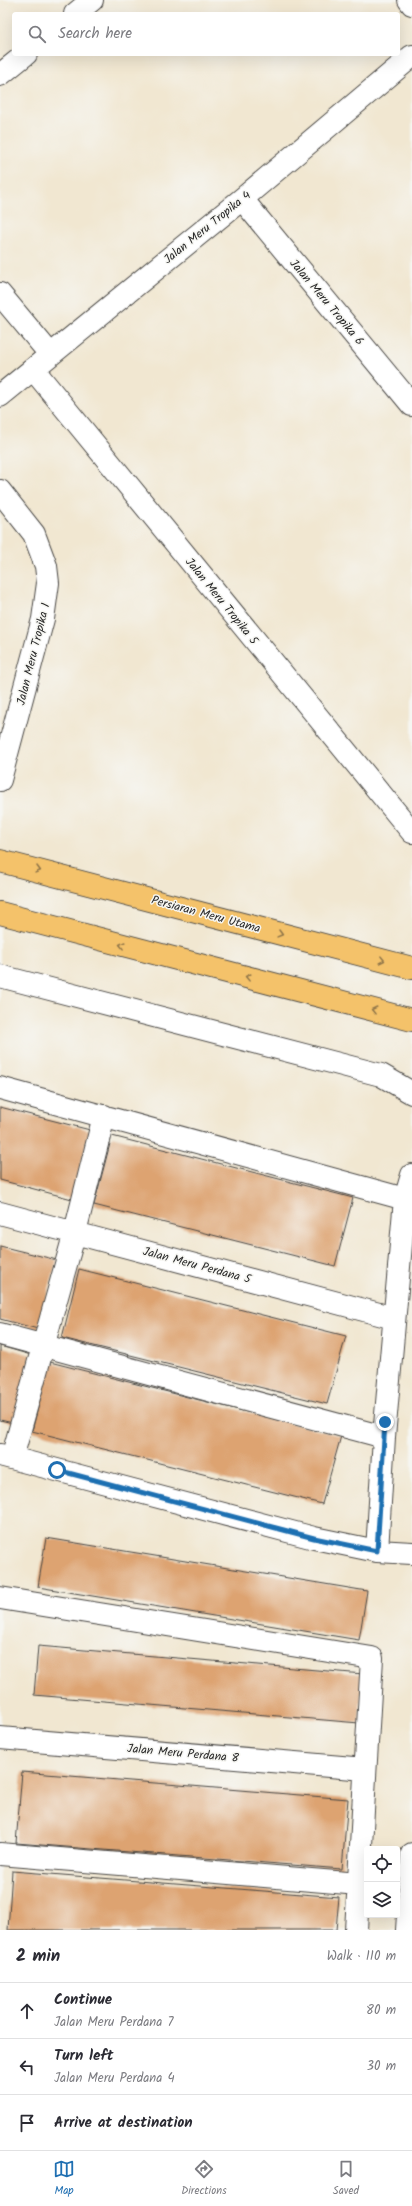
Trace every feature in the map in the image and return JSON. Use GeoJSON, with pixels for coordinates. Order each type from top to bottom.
{"type":"FeatureCollection","features":[{"type":"Feature","properties":{"kind":"main road","name":"Persiaran Meru Utama"},"geometry":{"type":"LineString","coordinates":[[0,860],[412,968]]}},
{"type":"Feature","properties":{"kind":"main road"},"geometry":{"type":"LineString","coordinates":[[0,913],[412,1020]]}},
{"type":"Feature","properties":{"kind":"street"},"geometry":{"type":"LineString","coordinates":[[77,12],[92,0]]}},
{"type":"Feature","properties":{"kind":"street"},"geometry":{"type":"LineString","coordinates":[[409,0],[412,4]]}},
{"type":"Feature","properties":{"kind":"street"},"geometry":{"type":"LineString","coordinates":[[0,76],[24,56]]}},
{"type":"Feature","properties":{"kind":"street","name":"Jalan Meru Tropika 4"},"geometry":{"type":"LineString","coordinates":[[0,396],[242,199],[412,56]]}},
{"type":"Feature","properties":{"kind":"street","name":"Jalan Meru Tropika 6"},"geometry":{"type":"LineString","coordinates":[[242,199],[412,405]]}},
{"type":"Feature","properties":{"kind":"street"},"geometry":{"type":"LineString","coordinates":[[0,294],[50,354]]}},
{"type":"Feature","properties":{"kind":"street","name":"Jalan Meru Tropika 5"},"geometry":{"type":"LineString","coordinates":[[33,369],[412,832]]}},
{"type":"Feature","properties":{"kind":"street","name":"Jalan Meru Tropika 1"},"geometry":{"type":"LineString","coordinates":[[0,491],[34,534],[46,566],[48,583],[43,619],[0,780]]}},
{"type":"Feature","properties":{"kind":"street"},"geometry":{"type":"LineString","coordinates":[[0,976],[382,1075],[412,1093]]}},
{"type":"Feature","properties":{"kind":"street"},"geometry":{"type":"LineString","coordinates":[[0,1088],[405,1199]]}},
{"type":"Feature","properties":{"kind":"street"},"geometry":{"type":"LineString","coordinates":[[104,1116],[75,1232],[42,1346],[6,1457],[314,1538],[377,1551],[412,1553]]}},
{"type":"Feature","properties":{"kind":"street"},"geometry":{"type":"LineString","coordinates":[[377,1551],[384,1437],[405,1199],[412,1175]]}},
{"type":"Feature","properties":{"kind":"street","name":"Jalan Meru Perdana 5"},"geometry":{"type":"LineString","coordinates":[[0,1213],[394,1318]]}},
{"type":"Feature","properties":{"kind":"street"},"geometry":{"type":"LineString","coordinates":[[0,1334],[384,1437]]}},
{"type":"Feature","properties":{"kind":"street"},"geometry":{"type":"LineString","coordinates":[[0,1598],[372,1658],[356,1930]]}},
{"type":"Feature","properties":{"kind":"street","name":"Jalan Meru Perdana 8"},"geometry":{"type":"LineString","coordinates":[[0,1738],[365,1769]]}},
{"type":"Feature","properties":{"kind":"street"},"geometry":{"type":"LineString","coordinates":[[0,1854],[359,1884]]}},
{"type":"Feature","properties":{"kind":"street"},"geometry":{"type":"LineString","coordinates":[[407,1930],[412,1855]]}},
{"type":"Feature","properties":{"kind":"building"},"geometry":{"type":"Polygon","coordinates":[[[0,1107],[90,1130],[72,1199],[0,1180],[0,1107]]]}},
{"type":"Feature","properties":{"kind":"building"},"geometry":{"type":"Polygon","coordinates":[[[112,1136],[353,1198],[335,1266],[94,1205],[112,1136]]]}},
{"type":"Feature","properties":{"kind":"building"},"geometry":{"type":"Polygon","coordinates":[[[0,1246],[57,1260],[38,1329],[0,1319],[0,1246]]]}},
{"type":"Feature","properties":{"kind":"building"},"geometry":{"type":"Polygon","coordinates":[[[79,1269],[346,1336],[327,1404],[62,1338],[79,1269]]]}},
{"type":"Feature","properties":{"kind":"building"},"geometry":{"type":"Polygon","coordinates":[[[0,1346],[31,1355],[13,1423],[0,1420],[0,1346]]]}},
{"type":"Feature","properties":{"kind":"building"},"geometry":{"type":"Polygon","coordinates":[[[50,1362],[341,1436],[322,1504],[32,1431],[50,1362]]]}},
{"type":"Feature","properties":{"kind":"building"},"geometry":{"type":"Polygon","coordinates":[[[46,1538],[367,1591],[359,1640],[38,1587],[46,1538]]]}},
{"type":"Feature","properties":{"kind":"building"},"geometry":{"type":"Polygon","coordinates":[[[38,1646],[363,1674],[359,1723],[34,1695],[38,1646]]]}},
{"type":"Feature","properties":{"kind":"building"},"geometry":{"type":"Polygon","coordinates":[[[22,1772],[348,1799],[342,1869],[16,1843],[22,1772]]]}},
{"type":"Feature","properties":{"kind":"building"},"geometry":{"type":"Polygon","coordinates":[[[12,1871],[339,1897],[336,1930],[8,1930],[12,1871]]]}},
{"type":"Feature","properties":{"kind":"route"},"geometry":{"type":"LineString","coordinates":[[57,1470],[314,1538],[377,1551],[385,1422]]}}]}
